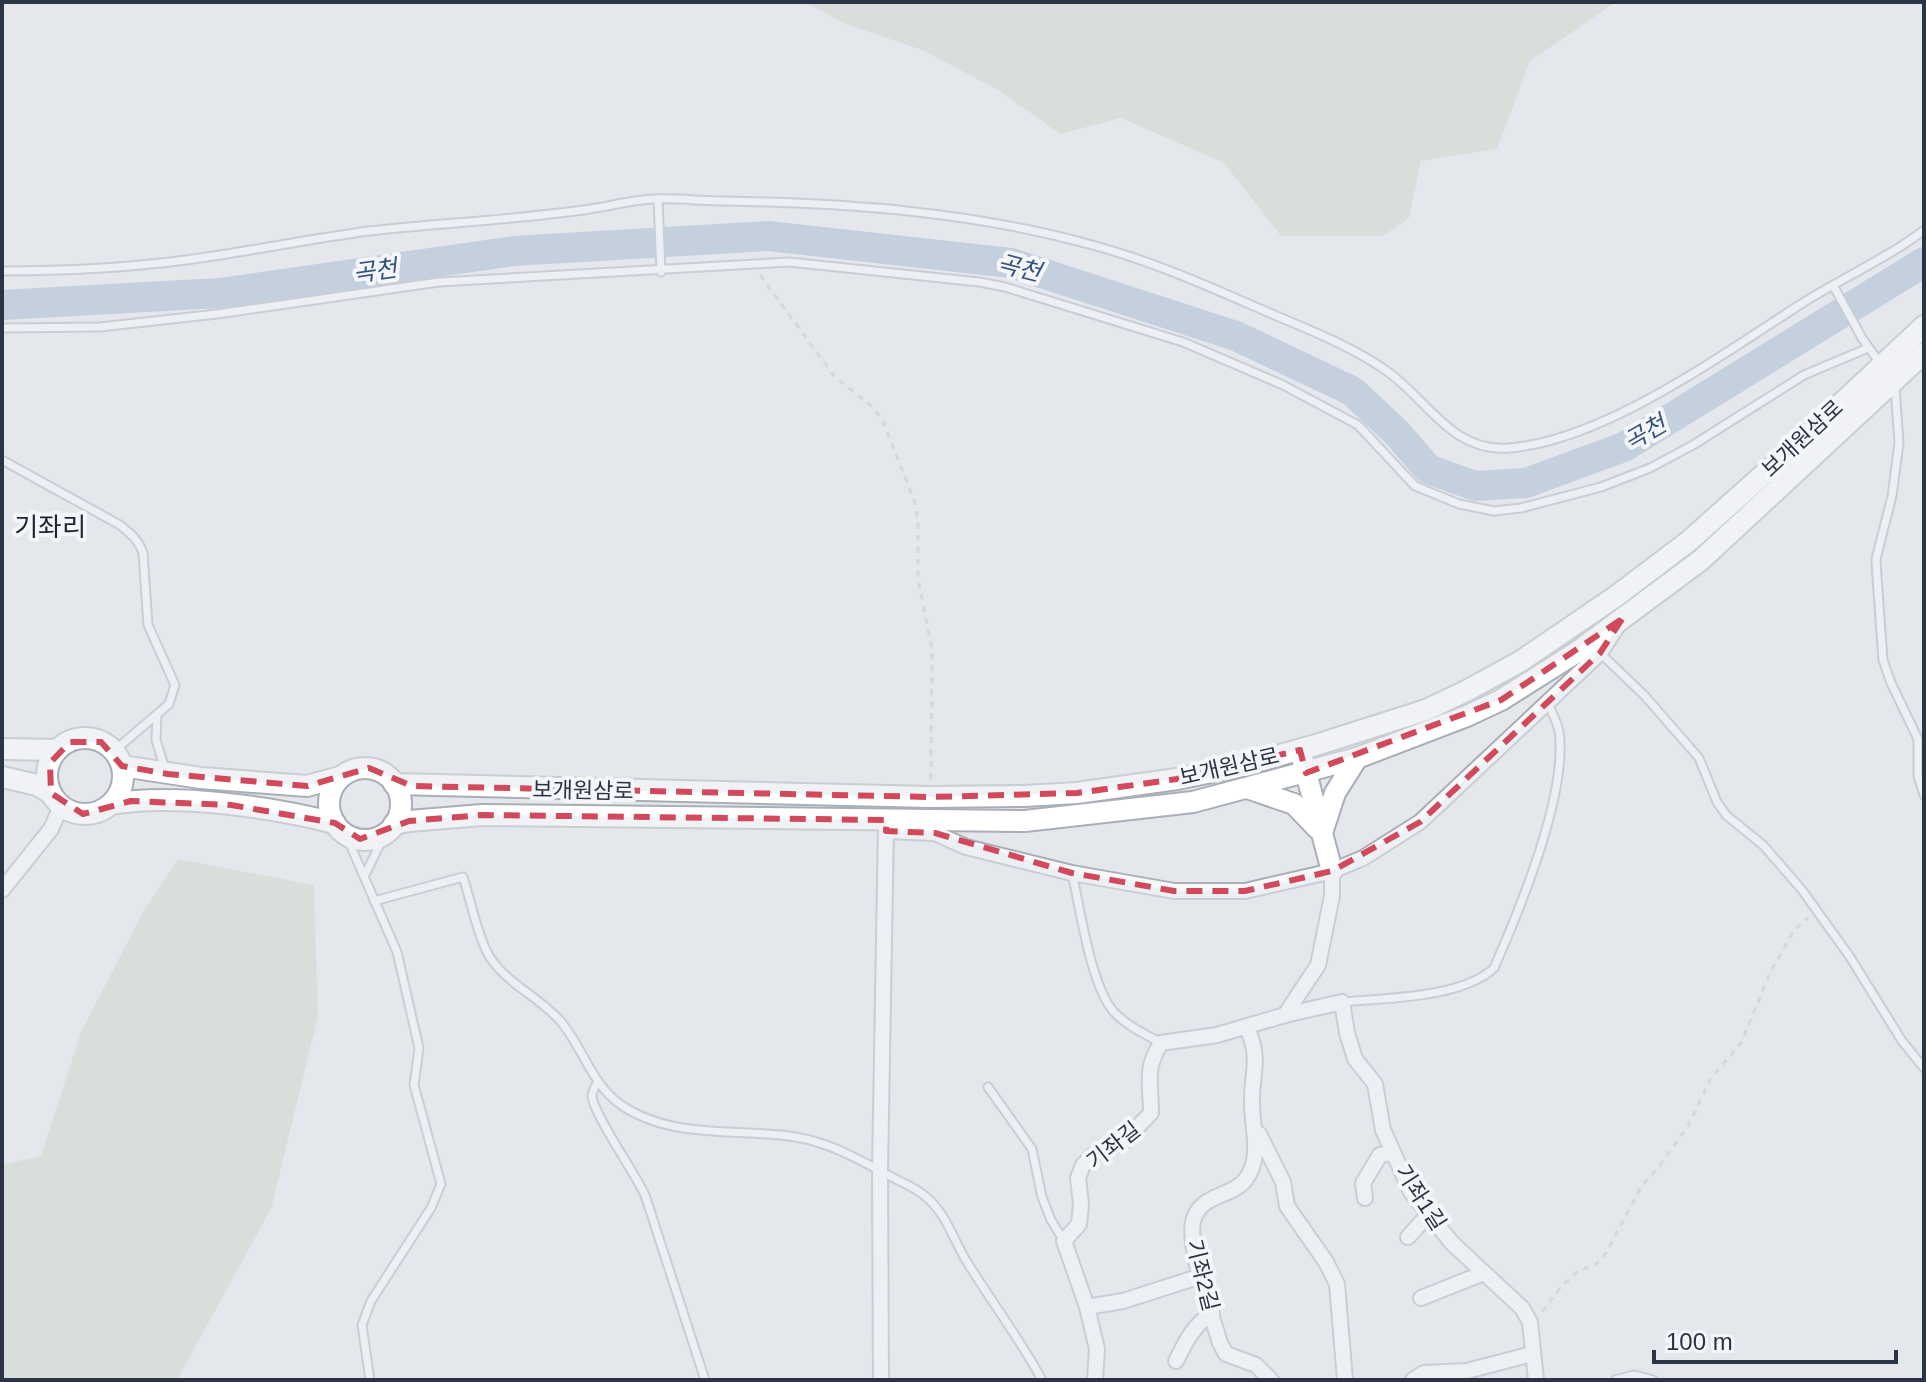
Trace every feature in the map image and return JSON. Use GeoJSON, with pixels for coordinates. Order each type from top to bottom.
{"type":"FeatureCollection","features":[{"type":"Feature","properties":{"kind":"main road","name":"보개원삼로"},"geometry":{"type":"LineString","coordinates":[[2,749],[57,750],[84,738],[101,742],[118,759],[168,774],[307,786],[353,770],[369,768],[383,773],[394,784],[930,797],[1077,793],[1177,779],[1300,750],[1426,710],[1521,661],[1615,597],[1689,541],[1802,440],[1874,356],[1924,326]]}},
{"type":"Feature","properties":{"kind":"main road","name":"보개원삼로"},"geometry":{"type":"LineString","coordinates":[[2,777],[37,785],[83,814],[98,812],[111,804],[153,800],[231,805],[308,816],[360,839],[409,821],[482,815],[886,826],[1065,818],[1193,802],[1357,758],[1467,716],[1534,681],[1701,560],[1924,353]]}},
{"type":"Feature","properties":{"kind":"main road"},"geometry":{"type":"LineString","coordinates":[[56,799],[48,771],[57,750]]}},
{"type":"Feature","properties":{"kind":"main road"},"geometry":{"type":"LineString","coordinates":[[1300,750],[1332,871]]}},
{"type":"Feature","properties":{"kind":"main road"},"geometry":{"type":"LineString","coordinates":[[1322,834],[1335,793],[1357,758]]}},
{"type":"Feature","properties":{"kind":"main road"},"geometry":{"type":"LineString","coordinates":[[111,804],[123,782],[118,759]]}},
{"type":"Feature","properties":{"kind":"main road"},"geometry":{"type":"LineString","coordinates":[[340,777],[330,798],[330,813],[340,828]]}},
{"type":"Feature","properties":{"kind":"main road"},"geometry":{"type":"LineString","coordinates":[[389,829],[400,806],[394,784]]}},
{"type":"Feature","properties":{"kind":"main road"},"geometry":{"type":"LineString","coordinates":[[1247,788],[1294,804],[1322,834]]}},
{"type":"Feature","properties":{"kind":"street","name":"보개원삼로"},"geometry":{"type":"LineString","coordinates":[[886,826],[935,833],[966,847],[1072,873],[1161,889],[1211,893],[1245,891],[1332,871],[1363,858],[1420,822],[1600,653],[1622,619]]}},
{"type":"Feature","properties":{"kind":"street"},"geometry":{"type":"LineString","coordinates":[[2,890],[51,829],[56,799]]}},
{"type":"Feature","properties":{"kind":"street"},"geometry":{"type":"LineString","coordinates":[[881,1380],[880,1171],[886,826]]}},
{"type":"Feature","properties":{"kind":"street"},"geometry":{"type":"LineString","coordinates":[[1285,1015],[1318,965],[1332,896],[1332,871]]}},
{"type":"Feature","properties":{"kind":"street"},"geometry":{"type":"LineString","coordinates":[[1161,1043],[1217,1035],[1342,1002]]}},
{"type":"Feature","properties":{"kind":"street","name":"기좌1길"},"geometry":{"type":"LineString","coordinates":[[1342,1002],[1355,1059],[1375,1084],[1383,1130],[1411,1192],[1452,1243],[1522,1308],[1530,1322]]}},
{"type":"Feature","properties":{"kind":"street","name":"기좌2길"},"geometry":{"type":"LineString","coordinates":[[1247,1028],[1254,1043],[1256,1069],[1252,1101],[1255,1151],[1247,1177],[1235,1189],[1207,1201],[1194,1215],[1191,1231],[1220,1343],[1226,1354],[1256,1365],[1274,1378]]}},
{"type":"Feature","properties":{"kind":"street","name":"기좌길"},"geometry":{"type":"LineString","coordinates":[[1064,1241],[1079,1224],[1081,1204],[1078,1178],[1083,1165],[1094,1155],[1125,1140],[1151,1113],[1148,1080],[1152,1059],[1161,1043]]}},
{"type":"Feature","properties":{"kind":"street"},"geometry":{"type":"LineString","coordinates":[[1255,1126],[1283,1182],[1287,1206],[1326,1262],[1337,1284],[1345,1380]]}},
{"type":"Feature","properties":{"kind":"street"},"geometry":{"type":"LineString","coordinates":[[1365,1198],[1363,1183],[1380,1155],[1392,1153]]}},
{"type":"Feature","properties":{"kind":"street"},"geometry":{"type":"LineString","coordinates":[[1408,1237],[1429,1214]]}},
{"type":"Feature","properties":{"kind":"street"},"geometry":{"type":"LineString","coordinates":[[1064,1241],[1087,1307],[1097,1349],[1095,1380]]}},
{"type":"Feature","properties":{"kind":"street"},"geometry":{"type":"LineString","coordinates":[[1421,1298],[1484,1273]]}},
{"type":"Feature","properties":{"kind":"street"},"geometry":{"type":"LineString","coordinates":[[1087,1307],[1123,1301],[1201,1276]]}},
{"type":"Feature","properties":{"kind":"street"},"geometry":{"type":"LineString","coordinates":[[1176,1361],[1188,1336],[1198,1323],[1212,1313]]}},
{"type":"Feature","properties":{"kind":"street"},"geometry":{"type":"LineString","coordinates":[[1530,1322],[1537,1379]]}},
{"type":"Feature","properties":{"kind":"street"},"geometry":{"type":"LineString","coordinates":[[1413,1380],[1424,1373],[1467,1371],[1532,1354]]}},
{"type":"Feature","properties":{"kind":"lane"},"geometry":{"type":"LineString","coordinates":[[658,199],[661,272]]}},
{"type":"Feature","properties":{"kind":"lane"},"geometry":{"type":"LineString","coordinates":[[2,271],[113,267],[186,260],[365,232],[585,210],[658,199],[793,201],[923,213],[1014,227],[1088,243],[1157,264],[1329,338],[1398,379],[1463,440],[1481,447],[1503,449],[1562,437],[1637,404],[1924,230]]}},
{"type":"Feature","properties":{"kind":"lane"},"geometry":{"type":"LineString","coordinates":[[2,328],[100,327],[439,282],[661,272],[789,262],[979,282],[1005,287],[1183,342],[1283,385],[1358,425],[1415,486],[1459,504],[1494,511],[1521,508],[1601,487],[1650,468],[1693,445],[1804,375],[1874,356],[1833,285]]}},
{"type":"Feature","properties":{"kind":"lane"},"geometry":{"type":"LineString","coordinates":[[1894,381],[1899,443],[1892,496],[1876,559],[1883,660],[1918,739],[1918,776],[1924,795]]}},
{"type":"Feature","properties":{"kind":"lane"},"geometry":{"type":"LineString","coordinates":[[2,460],[120,525],[134,536],[143,553],[148,625],[175,685],[169,704],[118,759]]}},
{"type":"Feature","properties":{"kind":"lane"},"geometry":{"type":"LineString","coordinates":[[1600,653],[1644,695],[1699,758],[1717,802],[1726,815],[1763,845],[1817,910],[1902,1041],[1924,1068]]}},
{"type":"Feature","properties":{"kind":"lane"},"geometry":{"type":"LineString","coordinates":[[1342,1002],[1442,992],[1483,978],[1494,968],[1550,813],[1560,752],[1559,727],[1547,702]]}},
{"type":"Feature","properties":{"kind":"lane"},"geometry":{"type":"LineString","coordinates":[[157,714],[156,740],[168,774]]}},
{"type":"Feature","properties":{"kind":"lane"},"geometry":{"type":"LineString","coordinates":[[340,828],[365,875],[397,952],[419,1048],[414,1085],[441,1184],[431,1208],[371,1301],[362,1325],[370,1380]]}},
{"type":"Feature","properties":{"kind":"lane"},"geometry":{"type":"LineString","coordinates":[[365,875],[389,829]]}},
{"type":"Feature","properties":{"kind":"lane"},"geometry":{"type":"LineString","coordinates":[[1072,873],[1100,990],[1112,1010],[1126,1023],[1161,1043]]}},
{"type":"Feature","properties":{"kind":"lane"},"geometry":{"type":"LineString","coordinates":[[374,901],[463,877],[487,953],[504,973],[561,1022],[581,1051],[597,1083],[639,1116],[669,1125],[719,1132],[784,1135],[846,1151],[924,1195],[942,1212],[965,1258],[1042,1380]]}},
{"type":"Feature","properties":{"kind":"lane"},"geometry":{"type":"LineString","coordinates":[[597,1083],[592,1095],[595,1109],[645,1195],[705,1380]]}},
{"type":"Feature","properties":{"kind":"lane"},"geometry":{"type":"LineString","coordinates":[[988,1087],[1032,1149],[1042,1197],[1064,1241]]}},
{"type":"Feature","properties":{"kind":"lane"},"geometry":{"type":"LineString","coordinates":[[1615,1380],[1634,1375],[1653,1380]]}},
{"type":"Feature","properties":{"kind":"path"},"geometry":{"type":"LineString","coordinates":[[753,264],[834,376],[869,404],[882,419],[914,500],[918,521],[918,579],[932,649],[930,797]]}},
{"type":"Feature","properties":{"kind":"path"},"geometry":{"type":"LineString","coordinates":[[1530,1322],[1578,1271],[1595,1265],[1606,1253],[1641,1187],[1688,1126],[1711,1078],[1741,1043],[1771,971],[1794,930],[1817,910]]}},
{"type":"Feature","properties":{"kind":"highlighted area"},"geometry":{"type":"Polygon","coordinates":[[[1622,619],[1600,653],[1420,822],[1332,871],[1245,891],[1174,891],[1072,873],[935,833],[886,831],[887,820],[482,815],[409,821],[360,839],[335,823],[231,805],[131,801],[83,814],[51,793],[50,763],[70,742],[101,742],[122,766],[168,774],[307,786],[369,768],[412,786],[930,797],[1077,793],[1177,779],[1300,750],[1306,773],[1501,700],[1622,619]]]}},
{"type":"Feature","properties":{"kind":"green space"},"geometry":{"type":"Polygon","coordinates":[[[805,2],[1616,2],[1530,61],[1497,149],[1421,161],[1409,218],[1383,236],[1281,236],[1224,163],[1121,118],[1060,134],[1000,91],[922,50],[843,23],[805,2]]]}},
{"type":"Feature","properties":{"kind":"green space"},"geometry":{"type":"Polygon","coordinates":[[[178,859],[314,885],[318,1016],[271,1209],[177,1380],[2,1380],[2,1162],[41,1156],[81,1032],[142,914],[178,859]]]}},
{"type":"Feature","properties":{"kind":"waterway","name":"곡천"},"geometry":{"type":"LineString","coordinates":[[2,305],[220,293],[514,251],[768,236],[1011,263],[1236,336],[1352,391],[1397,433],[1428,469],[1475,486],[1526,483],[1624,447],[1924,262]]}},
{"type":"Feature","properties":{"kind":"district","name":"기좌리"},"geometry":{"type":"Point","coordinates":[50,527]}}]}
